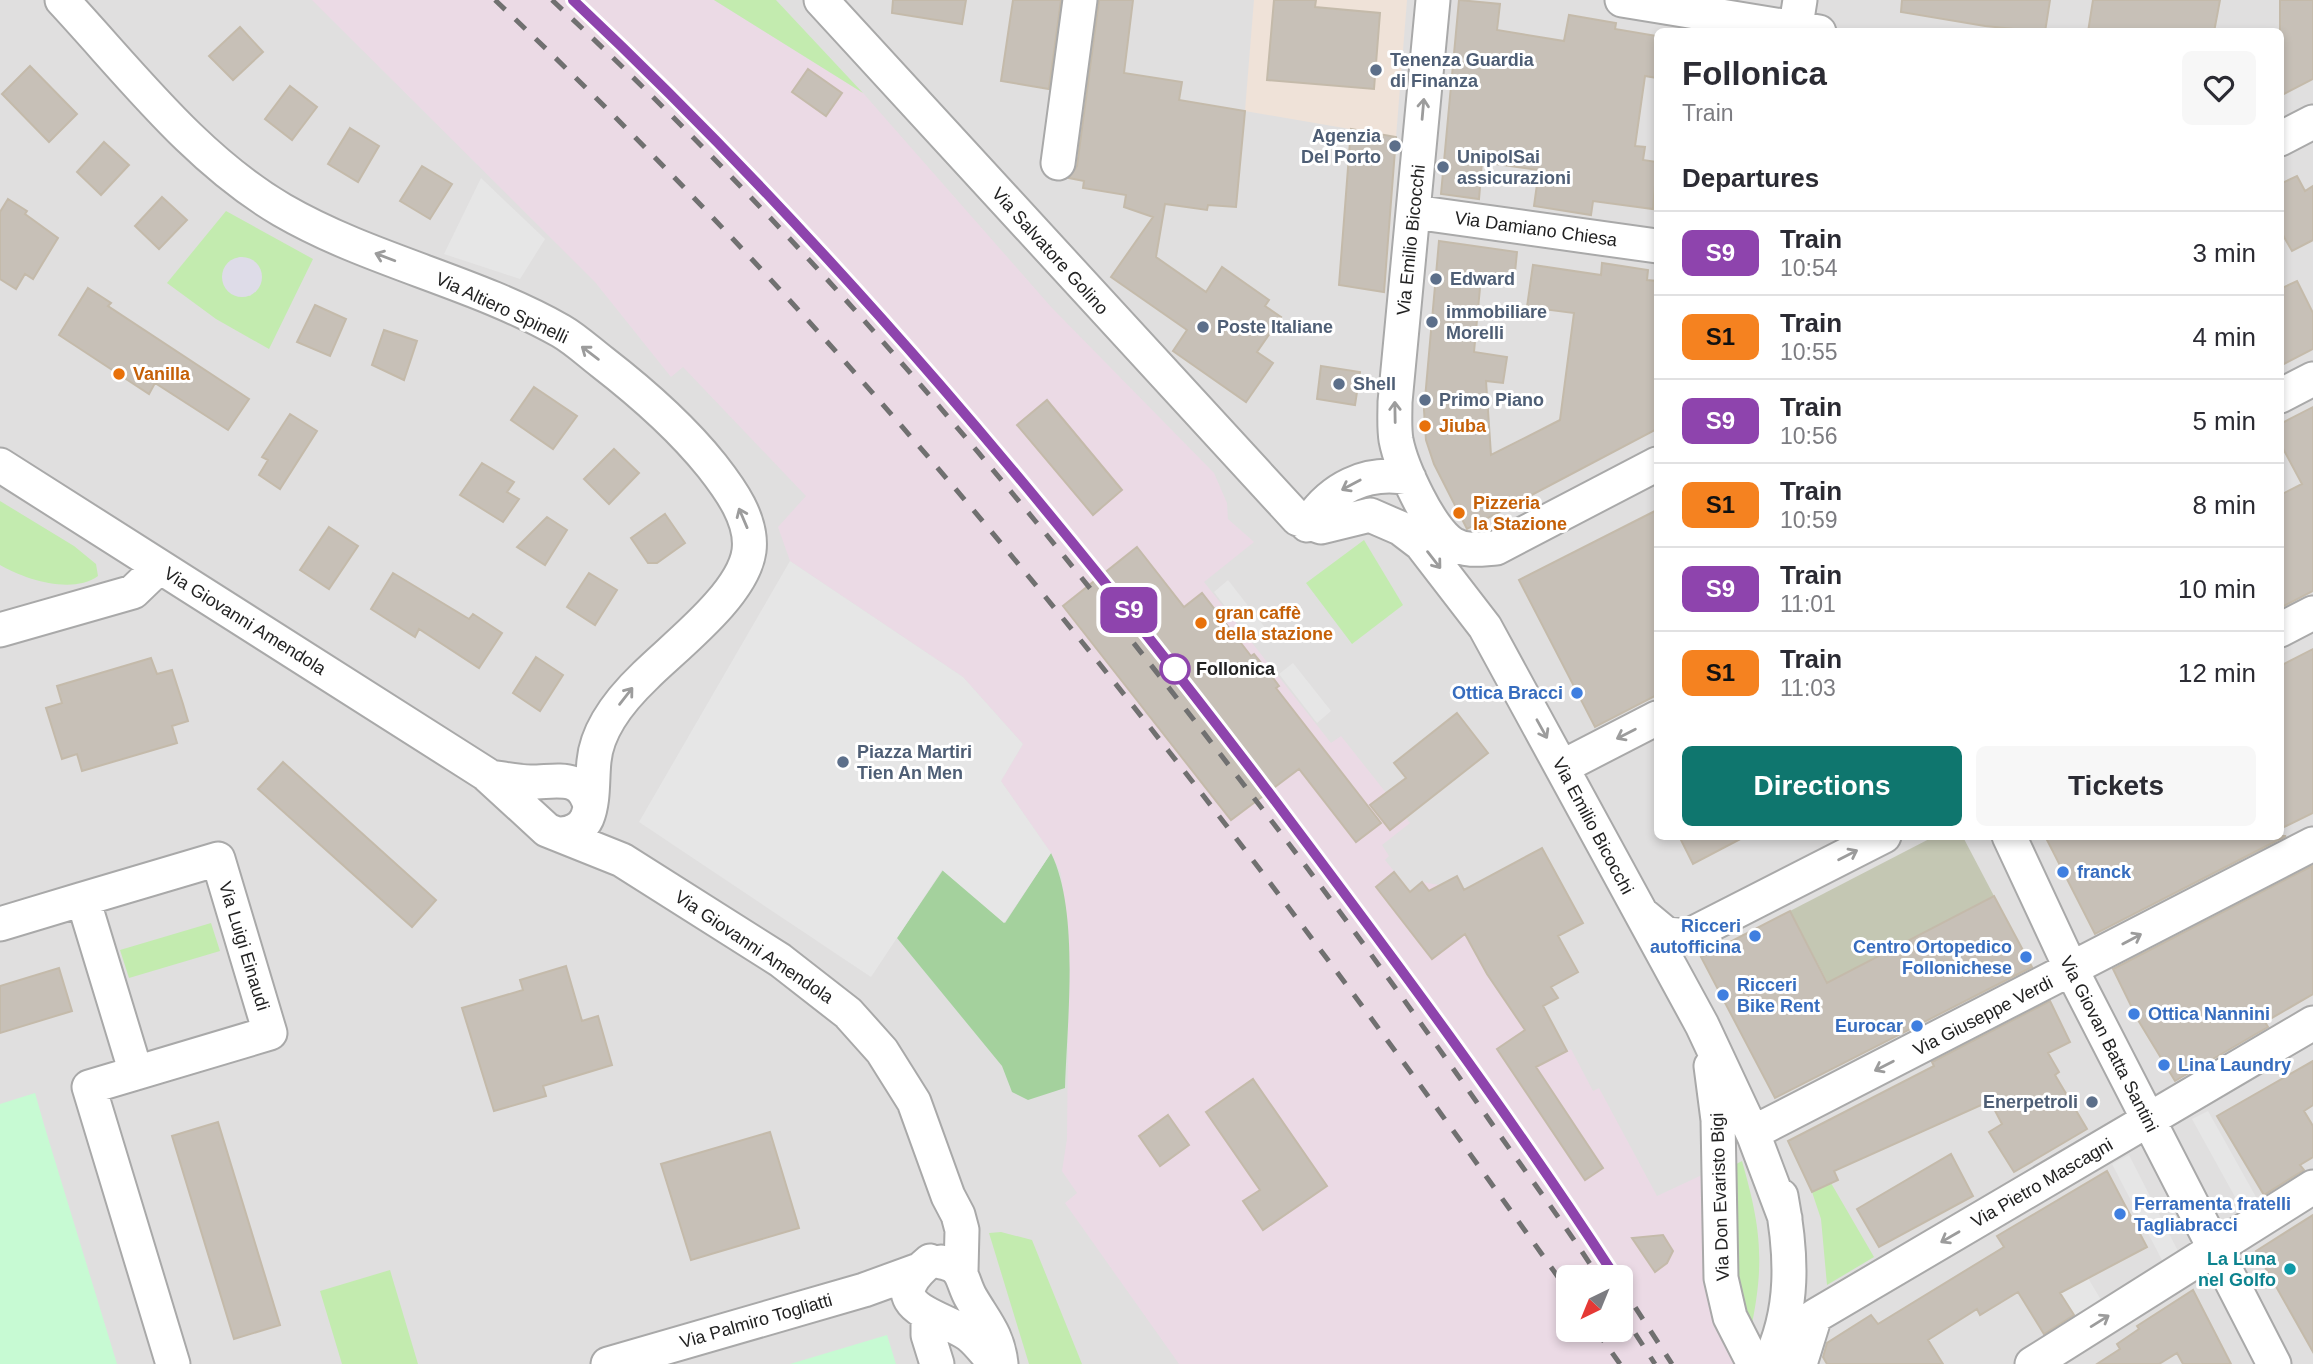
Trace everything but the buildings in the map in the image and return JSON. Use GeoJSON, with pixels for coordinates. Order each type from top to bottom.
{"type":"FeatureCollection","features":[{"type":"Feature","properties":{"kind":"street","name":"Via Altiero Spinelli"},"geometry":{"type":"LineString","coordinates":[[62,0],[202,148],[254,191],[339,239],[466,288],[562,331],[642,393],[691,440],[718,474],[743,513],[749,531],[749,551],[744,570],[733,586],[633,688],[609,717],[594,756],[590,807]]}},
{"type":"Feature","properties":{"kind":"street","name":"Via Salvatore Golino"},"geometry":{"type":"LineString","coordinates":[[821,0],[1281,501],[1313,516]]}},
{"type":"Feature","properties":{"kind":"street"},"geometry":{"type":"LineString","coordinates":[[1058,163],[1080,0]]}},
{"type":"Feature","properties":{"kind":"street","name":"Via Emilio Bicocchi"},"geometry":{"type":"LineString","coordinates":[[1433,0],[1395,401],[1396,442],[1409,478],[1438,530],[1452,544],[1470,549],[1496,548]]}},
{"type":"Feature","properties":{"kind":"street"},"geometry":{"type":"LineString","coordinates":[[1622,0],[1802,23]]}},
{"type":"Feature","properties":{"kind":"street"},"geometry":{"type":"LineString","coordinates":[[2284,115],[2313,121]]}},
{"type":"Feature","properties":{"kind":"street"},"geometry":{"type":"LineString","coordinates":[[2284,137],[2313,121]]}},
{"type":"Feature","properties":{"kind":"street","name":"Via Damiano Chiesa"},"geometry":{"type":"LineString","coordinates":[[1414,212],[1654,246]]}},
{"type":"Feature","properties":{"kind":"street"},"geometry":{"type":"LineString","coordinates":[[2284,394],[2313,379]]}},
{"type":"Feature","properties":{"kind":"street","name":"Via Giovanni Amendola"},"geometry":{"type":"LineString","coordinates":[[0,465],[491,777],[551,829],[622,860],[780,961],[848,1013],[882,1051],[914,1102],[962,1230],[964,1282]]}},
{"type":"Feature","properties":{"kind":"street"},"geometry":{"type":"LineString","coordinates":[[1485,626],[1479,584],[1482,568],[1496,548],[1654,466]]}},
{"type":"Feature","properties":{"kind":"street"},"geometry":{"type":"LineString","coordinates":[[1381,519],[1404,501],[1409,478],[1378,474],[1343,488],[1313,516],[1329,527],[1362,516],[1381,519],[1421,544],[1485,626]]}},
{"type":"Feature","properties":{"kind":"street"},"geometry":{"type":"LineString","coordinates":[[0,630],[133,592],[159,567]]}},
{"type":"Feature","properties":{"kind":"street"},"geometry":{"type":"LineString","coordinates":[[2284,628],[2313,613]]}},
{"type":"Feature","properties":{"kind":"street","name":"Via Emilio Bicocchi"},"geometry":{"type":"LineString","coordinates":[[1485,626],[1702,1025],[1745,1117],[1785,1218]]}},
{"type":"Feature","properties":{"kind":"street"},"geometry":{"type":"LineString","coordinates":[[1562,767],[1654,720]]}},
{"type":"Feature","properties":{"kind":"street","name":"Via Giovanni Amendola"},"geometry":{"type":"LineString","coordinates":[[491,777],[550,781],[568,779],[577,783],[583,789],[590,807],[622,860]]}},
{"type":"Feature","properties":{"kind":"street"},"geometry":{"type":"LineString","coordinates":[[550,781],[543,786],[535,800],[551,829],[570,833],[583,824],[590,807]]}},
{"type":"Feature","properties":{"kind":"street"},"geometry":{"type":"LineString","coordinates":[[1638,909],[1666,934],[1688,936],[1876,840]]}},
{"type":"Feature","properties":{"kind":"street"},"geometry":{"type":"LineString","coordinates":[[2004,840],[2021,867]]}},
{"type":"Feature","properties":{"kind":"street","name":"Via Giovan Batta Santini"},"geometry":{"type":"LineString","coordinates":[[2011,840],[2071,971],[2274,1364]]}},
{"type":"Feature","properties":{"kind":"street","name":"Via Giuseppe Verdi"},"geometry":{"type":"LineString","coordinates":[[1764,1127],[2313,844]]}},
{"type":"Feature","properties":{"kind":"street","name":"Via Luigi Einaudi"},"geometry":{"type":"LineString","coordinates":[[0,924],[218,859],[270,1033],[89,1087],[173,1364]]}},
{"type":"Feature","properties":{"kind":"street"},"geometry":{"type":"LineString","coordinates":[[83,899],[136,1073]]}},
{"type":"Feature","properties":{"kind":"street"},"geometry":{"type":"LineString","coordinates":[[1678,980],[1679,955],[1688,936]]}},
{"type":"Feature","properties":{"kind":"street","name":"Via Pietro Mascagni"},"geometry":{"type":"LineString","coordinates":[[1800,1364],[1815,1316],[2313,1023]]}},
{"type":"Feature","properties":{"kind":"street","name":"Via Emilio Bicocchi"},"geometry":{"type":"LineString","coordinates":[[1702,1025],[1735,1072],[1764,1127],[1785,1218],[1790,1252],[1787,1307],[1782,1332],[1768,1364]]}},
{"type":"Feature","properties":{"kind":"street","name":"Via Don Evaristo Bigi"},"geometry":{"type":"LineString","coordinates":[[1702,1025],[1716,1098],[1720,1263],[1730,1317],[1754,1364]]}},
{"type":"Feature","properties":{"kind":"street"},"geometry":{"type":"LineString","coordinates":[[2032,1364],[2313,1187]]}},
{"type":"Feature","properties":{"kind":"street","name":"Via Giovanni Amendola"},"geometry":{"type":"LineString","coordinates":[[937,1364],[928,1335],[929,1315],[910,1290],[938,1251],[946,1232],[948,1196]]}},
{"type":"Feature","properties":{"kind":"street"},"geometry":{"type":"LineString","coordinates":[[924,1267],[946,1262],[964,1282],[995,1332],[1001,1364]]}},
{"type":"Feature","properties":{"kind":"street","name":"Via Palmiro Togliatti"},"geometry":{"type":"LineString","coordinates":[[608,1364],[864,1290],[924,1267]]}},
{"type":"Feature","properties":{"kind":"street"},"geometry":{"type":"LineString","coordinates":[[929,1315],[959,1311],[964,1282]]}},
{"type":"Feature","properties":{"kind":"street"},"geometry":{"type":"LineString","coordinates":[[864,1290],[929,1315],[969,1336],[995,1364]]}},
{"type":"Feature","properties":{"kind":"shaded area"},"geometry":{"type":"Polygon","coordinates":[[[0,0],[2313,0],[2313,1364],[0,1364],[0,0]]]}},
{"type":"Feature","properties":{"kind":"shaded area"},"geometry":{"type":"Polygon","coordinates":[[[312,0],[714,0],[863,93],[1052,308],[1214,473],[1227,503],[1228,519],[1254,542],[1204,582],[1331,743],[1341,736],[1410,823],[1382,845],[1389,856],[1385,860],[1401,880],[1382,895],[1390,907],[1422,882],[1439,885],[1485,971],[1546,1062],[1571,1049],[1593,1091],[1599,1088],[1657,1196],[1702,1175],[1706,1236],[1741,1364],[1179,1364],[1065,1203],[1077,1193],[1062,1171],[1067,1139],[1069,948],[1061,874],[1051,853],[1001,781],[1023,744],[963,677],[790,561],[778,527],[806,496],[683,367],[671,377],[595,282],[312,0]]]}},
{"type":"Feature","properties":{"kind":"shaded area"},"geometry":{"type":"Polygon","coordinates":[[[1254,0],[1407,0],[1396,137],[1245,111],[1254,0]]]}},
{"type":"Feature","properties":{"kind":"shaded area"},"geometry":{"type":"Polygon","coordinates":[[[481,178],[545,239],[520,279],[444,254],[481,178]]]}},
{"type":"Feature","properties":{"kind":"shaded area"},"geometry":{"type":"Polygon","coordinates":[[[242,257],[256,263],[262,277],[256,291],[242,297],[228,291],[222,277],[228,263],[242,257]]]}},
{"type":"Feature","properties":{"kind":"shaded area","name":"Piazza Martiri Tien An Men"},"geometry":{"type":"Polygon","coordinates":[[[790,561],[963,677],[1023,744],[1001,781],[1051,853],[1004,923],[942,870],[871,977],[639,822],[790,561]]]}},
{"type":"Feature","properties":{"kind":"shaded area"},"geometry":{"type":"Polygon","coordinates":[[[1228,580],[1266,629],[1251,640],[1214,592],[1228,580]]]}},
{"type":"Feature","properties":{"kind":"shaded area"},"geometry":{"type":"Polygon","coordinates":[[[1293,663],[1331,711],[1317,723],[1279,674],[1293,663]]]}},
{"type":"Feature","properties":{"kind":"shaded area"},"geometry":{"type":"Polygon","coordinates":[[[1927,840],[1965,840],[1994,896],[1828,983],[1790,911],[1927,840]]]}},
{"type":"Feature","properties":{"kind":"shaded area"},"geometry":{"type":"Polygon","coordinates":[[[2208,1111],[2261,1206],[2245,1215],[2192,1119],[2208,1111]]]}},
{"type":"Feature","properties":{"kind":"shaded area"},"geometry":{"type":"Polygon","coordinates":[[[2129,1155],[2180,1255],[2164,1264],[2112,1164],[2129,1155]]]}},
{"type":"Feature","properties":{"kind":"shaded area"},"geometry":{"type":"Polygon","coordinates":[[[2039,1259],[2088,1278],[2101,1300],[2075,1316],[2039,1259]]]}},
{"type":"Feature","properties":{"kind":"green space"},"geometry":{"type":"Polygon","coordinates":[[[714,0],[776,0],[863,93],[714,0]]]}},
{"type":"Feature","properties":{"kind":"green space"},"geometry":{"type":"Polygon","coordinates":[[[226,211],[313,259],[269,349],[216,319],[167,283],[226,211]],[[240,257],[229,262],[223,272],[250,296],[261,282],[251,260],[240,257]]]}},
{"type":"Feature","properties":{"kind":"green space"},"geometry":{"type":"Polygon","coordinates":[[[0,501],[74,546],[96,564],[98,576],[87,582],[62,585],[35,580],[0,565],[0,501]]]}},
{"type":"Feature","properties":{"kind":"green space"},"geometry":{"type":"Polygon","coordinates":[[[1364,540],[1403,605],[1352,644],[1306,583],[1364,540]]]}},
{"type":"Feature","properties":{"kind":"green space"},"geometry":{"type":"Polygon","coordinates":[[[1051,853],[1060,877],[1069,936],[1065,1088],[1028,1100],[1012,1092],[1002,1066],[897,938],[943,870],[1005,923],[1051,853]]]}},
{"type":"Feature","properties":{"kind":"green space"},"geometry":{"type":"Polygon","coordinates":[[[211,923],[220,951],[129,978],[120,950],[211,923]]]}},
{"type":"Feature","properties":{"kind":"green space"},"geometry":{"type":"Polygon","coordinates":[[[35,1093],[117,1364],[0,1364],[0,1104],[35,1093]]]}},
{"type":"Feature","properties":{"kind":"green space"},"geometry":{"type":"Polygon","coordinates":[[[1742,1161],[1759,1242],[1758,1280],[1752,1324],[1738,1301],[1727,1169],[1742,1161]]]}},
{"type":"Feature","properties":{"kind":"green space"},"geometry":{"type":"Polygon","coordinates":[[[1831,1183],[1874,1257],[1827,1285],[1821,1219],[1812,1192],[1831,1183]]]}},
{"type":"Feature","properties":{"kind":"green space"},"geometry":{"type":"Polygon","coordinates":[[[1001,1232],[1032,1240],[1082,1364],[1029,1364],[989,1233],[1001,1232]]]}},
{"type":"Feature","properties":{"kind":"green space"},"geometry":{"type":"Polygon","coordinates":[[[390,1270],[418,1364],[342,1364],[320,1291],[390,1270]]]}},
{"type":"Feature","properties":{"kind":"green space"},"geometry":{"type":"Polygon","coordinates":[[[887,1335],[896,1364],[790,1364],[887,1335]]]}},
{"type":"Feature","properties":{"kind":"railway"},"geometry":{"type":"LineString","coordinates":[[495,0],[645,148],[790,300],[929,457],[1063,618],[1194,783],[1321,950],[1556,1274]]}},
{"type":"Feature","properties":{"kind":"railway"},"geometry":{"type":"LineString","coordinates":[[552,0],[647,91],[828,280],[999,478],[1082,579],[1244,785],[1338,910],[1591,1265]]}},
{"type":"Feature","properties":{"kind":"railway"},"geometry":{"type":"LineString","coordinates":[[573,0],[762,189],[942,388],[1029,490],[1196,699],[1409,979],[1494,1097],[1607,1265]]}},
{"type":"Feature","properties":{"kind":"railway"},"geometry":{"type":"LineString","coordinates":[[1633,1304],[1672,1364]]}},
{"type":"Feature","properties":{"kind":"railway"},"geometry":{"type":"LineString","coordinates":[[1633,1330],[1655,1364]]}},
{"type":"Feature","properties":{"kind":"railway"},"geometry":{"type":"LineString","coordinates":[[1604,1342],[1620,1364]]}},
{"type":"Feature","properties":{"kind":"train","name":"S9"},"geometry":{"type":"LineString","coordinates":[[573,0],[782,210],[886,324],[1038,499],[1153,640],[1344,893],[1419,994],[1607,1265]]}},
{"type":"Feature","properties":{"kind":"place","name":"Tenenza Guardia di Finanza"},"geometry":{"type":"Point","coordinates":[1376,70]}},
{"type":"Feature","properties":{"kind":"place","name":"Agenzia Del Porto"},"geometry":{"type":"Point","coordinates":[1395,146]}},
{"type":"Feature","properties":{"kind":"place","name":"UnipolSai assicurazioni"},"geometry":{"type":"Point","coordinates":[1443,167]}},
{"type":"Feature","properties":{"kind":"place","name":"Edward"},"geometry":{"type":"Point","coordinates":[1436,279]}},
{"type":"Feature","properties":{"kind":"place","name":"immobiliare Morelli"},"geometry":{"type":"Point","coordinates":[1432,322]}},
{"type":"Feature","properties":{"kind":"place","name":"Poste Italiane"},"geometry":{"type":"Point","coordinates":[1203,327]}},
{"type":"Feature","properties":{"kind":"place","name":"Vanilla"},"geometry":{"type":"Point","coordinates":[119,374]}},
{"type":"Feature","properties":{"kind":"place","name":"Shell"},"geometry":{"type":"Point","coordinates":[1339,384]}},
{"type":"Feature","properties":{"kind":"place","name":"Primo Piano"},"geometry":{"type":"Point","coordinates":[1425,400]}},
{"type":"Feature","properties":{"kind":"place","name":"Jiuba"},"geometry":{"type":"Point","coordinates":[1425,426]}},
{"type":"Feature","properties":{"kind":"place","name":"Pizzeria la Stazione"},"geometry":{"type":"Point","coordinates":[1459,513]}},
{"type":"Feature","properties":{"kind":"place","name":"gran caffè della stazione"},"geometry":{"type":"Point","coordinates":[1201,623]}},
{"type":"Feature","properties":{"kind":"place","name":"Follonica"},"geometry":{"type":"Point","coordinates":[1175,669]}},
{"type":"Feature","properties":{"kind":"place","name":"Ottica Bracci"},"geometry":{"type":"Point","coordinates":[1577,693]}},
{"type":"Feature","properties":{"kind":"place","name":"Piazza Martiri Tien An Men"},"geometry":{"type":"Point","coordinates":[843,762]}},
{"type":"Feature","properties":{"kind":"place","name":"franck"},"geometry":{"type":"Point","coordinates":[2063,872]}},
{"type":"Feature","properties":{"kind":"place","name":"Ricceri autofficina"},"geometry":{"type":"Point","coordinates":[1755,936]}},
{"type":"Feature","properties":{"kind":"place","name":"Centro Ortopedico Follonichese"},"geometry":{"type":"Point","coordinates":[2026,957]}},
{"type":"Feature","properties":{"kind":"place","name":"Ricceri Bike Rent"},"geometry":{"type":"Point","coordinates":[1723,995]}},
{"type":"Feature","properties":{"kind":"place","name":"Ottica Nannini"},"geometry":{"type":"Point","coordinates":[2134,1014]}},
{"type":"Feature","properties":{"kind":"place","name":"Eurocar"},"geometry":{"type":"Point","coordinates":[1917,1026]}},
{"type":"Feature","properties":{"kind":"place","name":"Lina Laundry"},"geometry":{"type":"Point","coordinates":[2164,1065]}},
{"type":"Feature","properties":{"kind":"place","name":"Enerpetroli"},"geometry":{"type":"Point","coordinates":[2092,1102]}},
{"type":"Feature","properties":{"kind":"place","name":"Ferramenta fratelli Tagliabracci"},"geometry":{"type":"Point","coordinates":[2120,1214]}},
{"type":"Feature","properties":{"kind":"place","name":"La Luna nel Golfo"},"geometry":{"type":"Point","coordinates":[2290,1269]}}]}
